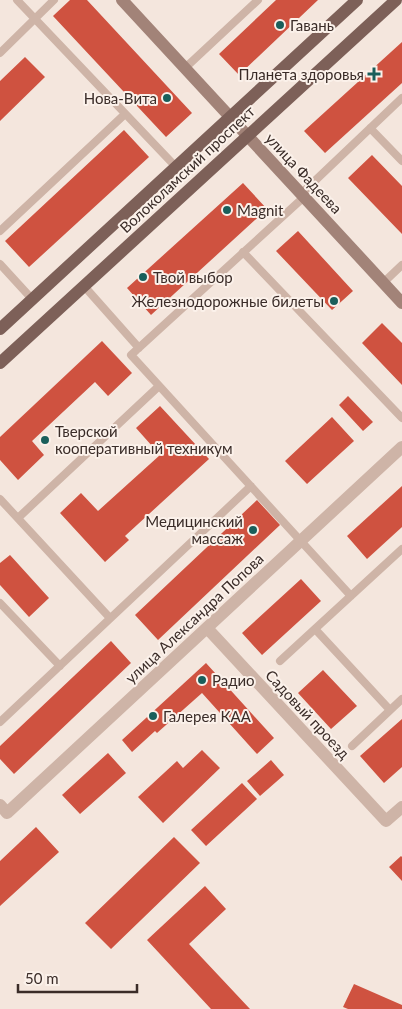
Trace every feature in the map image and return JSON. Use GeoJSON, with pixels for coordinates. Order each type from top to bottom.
{"type":"FeatureCollection","features":[{"type":"Feature","properties":{"kind":"main road","name":"Волоколамский проспект"},"geometry":{"type":"LineString","coordinates":[[0,329],[357,0]]}},
{"type":"Feature","properties":{"kind":"main road","name":"Волоколамский проспект"},"geometry":{"type":"LineString","coordinates":[[0,363],[396,0]]}},
{"type":"Feature","properties":{"kind":"street","name":"улица Фадеева"},"geometry":{"type":"LineString","coordinates":[[122,0],[402,303]]}},
{"type":"Feature","properties":{"kind":"street","name":"улица Александра Попова"},"geometry":{"type":"LineString","coordinates":[[4,809],[206,628],[402,447]]}},
{"type":"Feature","properties":{"kind":"street","name":"Садовый проезд"},"geometry":{"type":"LineString","coordinates":[[206,628],[386,821],[402,807]]}},
{"type":"Feature","properties":{"kind":"lane"},"geometry":{"type":"LineString","coordinates":[[18,0],[176,167]]}},
{"type":"Feature","properties":{"kind":"lane"},"geometry":{"type":"LineString","coordinates":[[0,52],[54,0]]}},
{"type":"Feature","properties":{"kind":"lane"},"geometry":{"type":"LineString","coordinates":[[185,68],[258,0]]}},
{"type":"Feature","properties":{"kind":"lane"},"geometry":{"type":"LineString","coordinates":[[351,596],[302,540],[130,355],[243,252],[402,98]]}},
{"type":"Feature","properties":{"kind":"lane"},"geometry":{"type":"LineString","coordinates":[[0,230],[125,114]]}},
{"type":"Feature","properties":{"kind":"lane"},"geometry":{"type":"LineString","coordinates":[[370,128],[402,161]]}},
{"type":"Feature","properties":{"kind":"lane"},"geometry":{"type":"LineString","coordinates":[[243,252],[402,418]]}},
{"type":"Feature","properties":{"kind":"lane"},"geometry":{"type":"LineString","coordinates":[[0,264],[32,299]]}},
{"type":"Feature","properties":{"kind":"lane"},"geometry":{"type":"LineString","coordinates":[[383,283],[402,266]]}},
{"type":"Feature","properties":{"kind":"lane"},"geometry":{"type":"LineString","coordinates":[[84,286],[139,348]]}},
{"type":"Feature","properties":{"kind":"lane"},"geometry":{"type":"LineString","coordinates":[[18,518],[159,386]]}},
{"type":"Feature","properties":{"kind":"lane"},"geometry":{"type":"LineString","coordinates":[[0,722],[251,486]]}},
{"type":"Feature","properties":{"kind":"lane"},"geometry":{"type":"LineString","coordinates":[[0,499],[110,618]]}},
{"type":"Feature","properties":{"kind":"lane"},"geometry":{"type":"LineString","coordinates":[[280,661],[402,549]]}},
{"type":"Feature","properties":{"kind":"lane"},"geometry":{"type":"LineString","coordinates":[[0,603],[60,666]]}},
{"type":"Feature","properties":{"kind":"lane"},"geometry":{"type":"LineString","coordinates":[[315,629],[390,710]]}},
{"type":"Feature","properties":{"kind":"lane"},"geometry":{"type":"LineString","coordinates":[[352,746],[402,699]]}},
{"type":"Feature","properties":{"kind":"building"},"geometry":{"type":"Polygon","coordinates":[[[70,0],[87,0],[192,113],[166,137],[53,16],[70,0]]]}},
{"type":"Feature","properties":{"kind":"building"},"geometry":{"type":"Polygon","coordinates":[[[276,0],[318,0],[239,75],[219,54],[276,0]]]}},
{"type":"Feature","properties":{"kind":"building"},"geometry":{"type":"Polygon","coordinates":[[[402,42],[402,83],[325,153],[304,131],[402,42]]]}},
{"type":"Feature","properties":{"kind":"building"},"geometry":{"type":"Polygon","coordinates":[[[25,57],[45,77],[0,121],[0,81],[25,57]]]}},
{"type":"Feature","properties":{"kind":"building"},"geometry":{"type":"Polygon","coordinates":[[[124,130],[149,157],[29,267],[5,241],[124,130]]]}},
{"type":"Feature","properties":{"kind":"building"},"geometry":{"type":"Polygon","coordinates":[[[372,155],[402,186],[402,234],[348,178],[372,155]]]}},
{"type":"Feature","properties":{"kind":"building"},"geometry":{"type":"Polygon","coordinates":[[[243,183],[267,209],[151,315],[127,288],[243,183]]]}},
{"type":"Feature","properties":{"kind":"building"},"geometry":{"type":"Polygon","coordinates":[[[298,231],[353,291],[332,310],[276,251],[298,231]]]}},
{"type":"Feature","properties":{"kind":"building"},"geometry":{"type":"Polygon","coordinates":[[[382,323],[402,343],[402,385],[362,343],[382,323]]]}},
{"type":"Feature","properties":{"kind":"building"},"geometry":{"type":"Polygon","coordinates":[[[102,341],[132,373],[108,396],[95,382],[32,441],[44,455],[18,480],[0,460],[0,437],[102,341]]]}},
{"type":"Feature","properties":{"kind":"building"},"geometry":{"type":"Polygon","coordinates":[[[348,396],[373,422],[363,431],[339,405],[348,396]]]}},
{"type":"Feature","properties":{"kind":"building"},"geometry":{"type":"Polygon","coordinates":[[[160,406],[209,459],[125,536],[129,540],[105,562],[60,513],[81,493],[98,511],[160,455],[136,428],[160,406]]]}},
{"type":"Feature","properties":{"kind":"building"},"geometry":{"type":"Polygon","coordinates":[[[332,417],[354,441],[307,484],[285,461],[332,417]]]}},
{"type":"Feature","properties":{"kind":"building"},"geometry":{"type":"Polygon","coordinates":[[[402,486],[402,527],[367,559],[347,536],[402,486]]]}},
{"type":"Feature","properties":{"kind":"building"},"geometry":{"type":"Polygon","coordinates":[[[257,500],[280,525],[158,640],[135,615],[257,500]]]}},
{"type":"Feature","properties":{"kind":"building"},"geometry":{"type":"Polygon","coordinates":[[[10,555],[49,598],[29,617],[0,585],[0,563],[10,555]]]}},
{"type":"Feature","properties":{"kind":"building"},"geometry":{"type":"Polygon","coordinates":[[[301,579],[321,601],[262,655],[242,633],[301,579]]]}},
{"type":"Feature","properties":{"kind":"building"},"geometry":{"type":"Polygon","coordinates":[[[111,641],[131,663],[14,774],[0,759],[0,746],[111,641]]]}},
{"type":"Feature","properties":{"kind":"building"},"geometry":{"type":"Polygon","coordinates":[[[206,663],[274,738],[257,754],[202,693],[157,733],[155,731],[132,752],[122,740],[206,663]]]}},
{"type":"Feature","properties":{"kind":"building"},"geometry":{"type":"Polygon","coordinates":[[[323,670],[357,706],[331,729],[298,693],[323,670]]]}},
{"type":"Feature","properties":{"kind":"building"},"geometry":{"type":"Polygon","coordinates":[[[402,719],[402,767],[384,783],[360,756],[402,719]]]}},
{"type":"Feature","properties":{"kind":"building"},"geometry":{"type":"Polygon","coordinates":[[[202,750],[220,768],[163,823],[138,797],[177,761],[183,768],[202,750]]]}},
{"type":"Feature","properties":{"kind":"building"},"geometry":{"type":"Polygon","coordinates":[[[108,753],[126,773],[80,814],[62,795],[108,753]]]}},
{"type":"Feature","properties":{"kind":"building"},"geometry":{"type":"Polygon","coordinates":[[[271,760],[284,775],[260,796],[247,781],[271,760]]]}},
{"type":"Feature","properties":{"kind":"building"},"geometry":{"type":"Polygon","coordinates":[[[242,783],[257,799],[206,846],[191,830],[242,783]]]}},
{"type":"Feature","properties":{"kind":"building"},"geometry":{"type":"Polygon","coordinates":[[[36,827],[59,852],[0,906],[0,861],[36,827]]]}},
{"type":"Feature","properties":{"kind":"building"},"geometry":{"type":"Polygon","coordinates":[[[174,837],[200,863],[111,949],[85,923],[174,837]]]}},
{"type":"Feature","properties":{"kind":"building"},"geometry":{"type":"Polygon","coordinates":[[[402,857],[402,881],[389,867],[402,857]]]}},
{"type":"Feature","properties":{"kind":"building"},"geometry":{"type":"Polygon","coordinates":[[[205,886],[226,909],[189,944],[250,1009],[211,1009],[147,940],[205,886]]]}},
{"type":"Feature","properties":{"kind":"building"},"geometry":{"type":"Polygon","coordinates":[[[354,984],[402,1005],[402,1009],[348,1009],[343,1007],[354,984]]]}},
{"type":"Feature","properties":{"kind":"place","name":"Гавань"},"geometry":{"type":"Point","coordinates":[280,25]}},
{"type":"Feature","properties":{"kind":"place","name":"Планета здоровья"},"geometry":{"type":"Point","coordinates":[374,74]}},
{"type":"Feature","properties":{"kind":"place","name":"Нова-Вита"},"geometry":{"type":"Point","coordinates":[167,98]}},
{"type":"Feature","properties":{"kind":"place","name":"Magnit"},"geometry":{"type":"Point","coordinates":[227,210]}},
{"type":"Feature","properties":{"kind":"place","name":"Твой выбор"},"geometry":{"type":"Point","coordinates":[143,277]}},
{"type":"Feature","properties":{"kind":"place","name":"Железнодорожные билеты"},"geometry":{"type":"Point","coordinates":[334,301]}},
{"type":"Feature","properties":{"kind":"place","name":"Тверской кооперативный техникум"},"geometry":{"type":"Point","coordinates":[45,440]}},
{"type":"Feature","properties":{"kind":"place","name":"Медицинский массаж"},"geometry":{"type":"Point","coordinates":[253,530]}},
{"type":"Feature","properties":{"kind":"place","name":"Радио"},"geometry":{"type":"Point","coordinates":[202,680]}},
{"type":"Feature","properties":{"kind":"place","name":"Галерея КАА"},"geometry":{"type":"Point","coordinates":[153,716]}}]}
